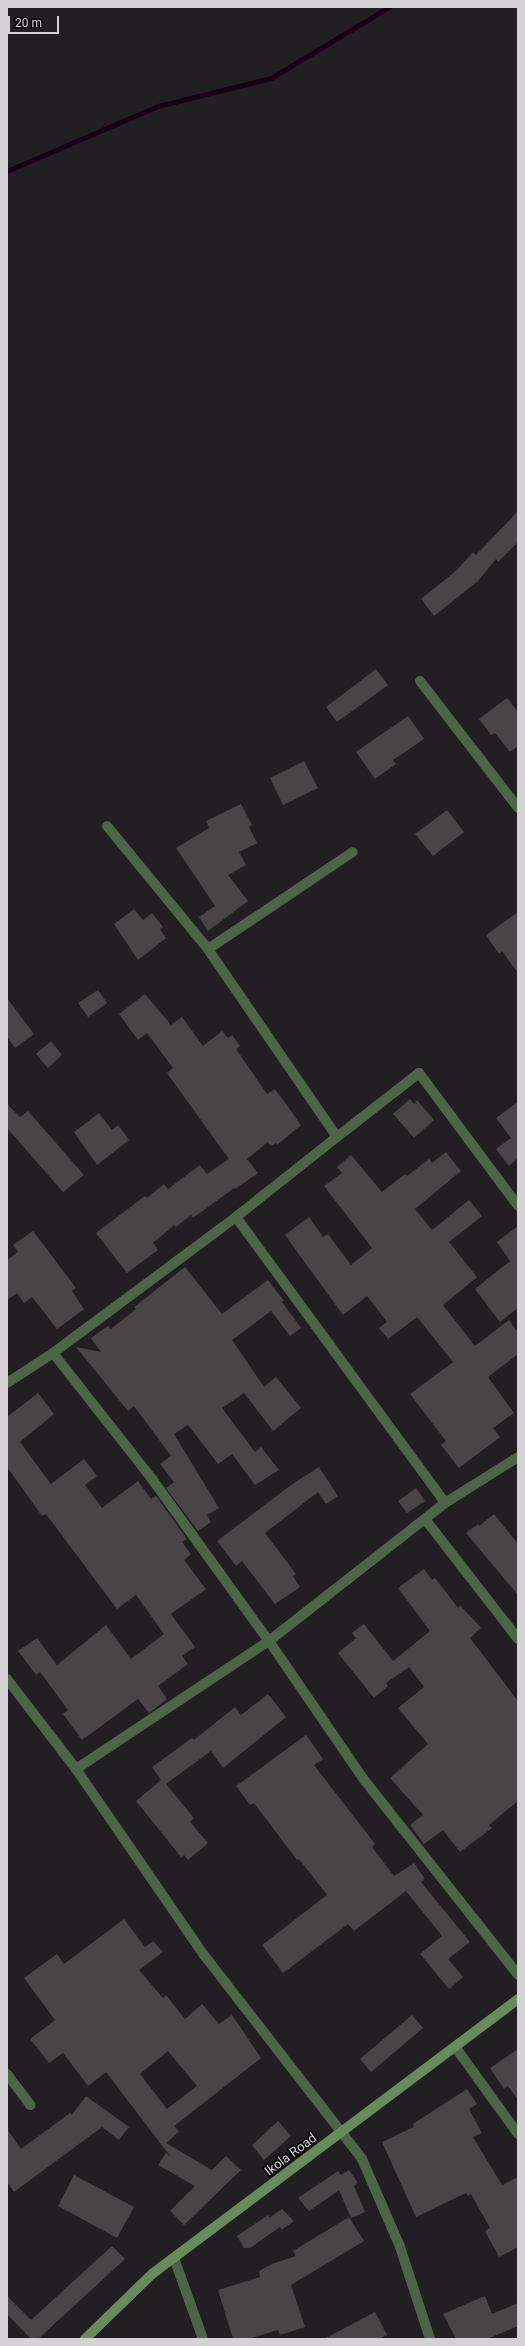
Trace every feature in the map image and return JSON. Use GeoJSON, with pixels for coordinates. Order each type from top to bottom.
{"type":"FeatureCollection","features":[{"type":"Feature","properties":{"kind":"street"},"geometry":{"type":"LineString","coordinates":[[420,681],[518,808]]}},
{"type":"Feature","properties":{"kind":"street"},"geometry":{"type":"LineString","coordinates":[[107,826],[208,949],[337,1137]]}},
{"type":"Feature","properties":{"kind":"street"},"geometry":{"type":"LineString","coordinates":[[208,949],[353,852]]}},
{"type":"Feature","properties":{"kind":"street"},"geometry":{"type":"LineString","coordinates":[[7,1383],[52,1353],[236,1217],[419,1073],[518,1206]]}},
{"type":"Feature","properties":{"kind":"street"},"geometry":{"type":"LineString","coordinates":[[236,1217],[444,1504]]}},
{"type":"Feature","properties":{"kind":"street"},"geometry":{"type":"LineString","coordinates":[[52,1353],[152,1479],[269,1641],[365,1781],[518,1975]]}},
{"type":"Feature","properties":{"kind":"street"},"geometry":{"type":"LineString","coordinates":[[76,1769],[269,1641],[444,1504],[518,1457]]}},
{"type":"Feature","properties":{"kind":"street"},"geometry":{"type":"LineString","coordinates":[[425,1519],[518,1638]]}},
{"type":"Feature","properties":{"kind":"street"},"geometry":{"type":"LineString","coordinates":[[7,1679],[76,1769],[204,1955],[341,2134],[362,2159],[400,2247],[430,2339]]}},
{"type":"Feature","properties":{"kind":"street","name":"Ikola Road"},"geometry":{"type":"LineString","coordinates":[[85,2339],[152,2274],[456,2048],[518,1999]]}},
{"type":"Feature","properties":{"kind":"street"},"geometry":{"type":"LineString","coordinates":[[456,2048],[518,2134]]}},
{"type":"Feature","properties":{"kind":"street"},"geometry":{"type":"LineString","coordinates":[[7,2074],[30,2105]]}},
{"type":"Feature","properties":{"kind":"street"},"geometry":{"type":"LineString","coordinates":[[174,2258],[203,2339]]}},
{"type":"Feature","properties":{"kind":"building"},"geometry":{"type":"Polygon","coordinates":[[[518,511],[518,542],[498,562],[496,559],[478,581],[434,616],[421,599],[457,570],[473,552],[476,555],[518,511]]]}},
{"type":"Feature","properties":{"kind":"building"},"geometry":{"type":"Polygon","coordinates":[[[376,669],[388,685],[337,722],[326,707],[376,669]]]}},
{"type":"Feature","properties":{"kind":"building"},"geometry":{"type":"Polygon","coordinates":[[[507,698],[518,712],[518,746],[510,752],[495,733],[491,735],[479,719],[507,698]]]}},
{"type":"Feature","properties":{"kind":"building"},"geometry":{"type":"Polygon","coordinates":[[[408,716],[424,739],[393,760],[396,764],[375,779],[356,752],[408,716]]]}},
{"type":"Feature","properties":{"kind":"building"},"geometry":{"type":"Polygon","coordinates":[[[304,761],[318,788],[283,805],[270,778],[304,761]]]}},
{"type":"Feature","properties":{"kind":"building"},"geometry":{"type":"Polygon","coordinates":[[[241,804],[252,825],[249,827],[257,843],[239,852],[246,865],[228,875],[248,901],[208,931],[199,917],[215,906],[176,848],[209,828],[206,821],[241,804]]]}},
{"type":"Feature","properties":{"kind":"building"},"geometry":{"type":"Polygon","coordinates":[[[447,810],[464,832],[433,856],[415,834],[447,810]]]}},
{"type":"Feature","properties":{"kind":"building"},"geometry":{"type":"Polygon","coordinates":[[[134,909],[143,920],[152,913],[163,927],[160,929],[166,938],[138,960],[114,924],[134,909]]]}},
{"type":"Feature","properties":{"kind":"building"},"geometry":{"type":"Polygon","coordinates":[[[518,912],[518,973],[502,951],[499,954],[486,935],[518,912]]]}},
{"type":"Feature","properties":{"kind":"building"},"geometry":{"type":"Polygon","coordinates":[[[98,990],[107,1003],[88,1017],[78,1003],[98,990]]]}},
{"type":"Feature","properties":{"kind":"building"},"geometry":{"type":"Polygon","coordinates":[[[145,994],[171,1025],[182,1017],[203,1046],[222,1031],[228,1038],[232,1035],[240,1046],[236,1049],[267,1094],[275,1089],[301,1125],[277,1145],[276,1143],[271,1146],[268,1142],[247,1159],[258,1173],[235,1189],[234,1188],[193,1218],[191,1215],[176,1227],[174,1225],[153,1243],[158,1250],[127,1273],[96,1233],[145,1196],[147,1198],[164,1184],[168,1189],[200,1165],[207,1174],[229,1159],[167,1073],[173,1068],[147,1033],[138,1040],[119,1014],[145,994]]]}},
{"type":"Feature","properties":{"kind":"building"},"geometry":{"type":"Polygon","coordinates":[[[7,998],[34,1034],[15,1048],[7,1037],[7,998]]]}},
{"type":"Feature","properties":{"kind":"building"},"geometry":{"type":"Polygon","coordinates":[[[51,1041],[62,1055],[48,1068],[36,1054],[51,1041]]]}},
{"type":"Feature","properties":{"kind":"building"},"geometry":{"type":"Polygon","coordinates":[[[410,1099],[414,1104],[417,1100],[434,1120],[414,1138],[393,1114],[410,1099]]]}},
{"type":"Feature","properties":{"kind":"building"},"geometry":{"type":"Polygon","coordinates":[[[518,1102],[518,1158],[509,1166],[496,1149],[511,1138],[496,1118],[518,1102]]]}},
{"type":"Feature","properties":{"kind":"building"},"geometry":{"type":"Polygon","coordinates":[[[7,1104],[20,1117],[28,1111],[84,1175],[63,1192],[7,1128],[7,1104]]]}},
{"type":"Feature","properties":{"kind":"building"},"geometry":{"type":"Polygon","coordinates":[[[99,1113],[112,1130],[118,1125],[129,1140],[97,1165],[74,1132],[99,1113]]]}},
{"type":"Feature","properties":{"kind":"building"},"geometry":{"type":"Polygon","coordinates":[[[446,1152],[461,1171],[415,1209],[432,1230],[469,1200],[482,1216],[449,1242],[477,1277],[443,1305],[475,1346],[509,1320],[518,1333],[518,1354],[488,1377],[514,1413],[493,1428],[500,1437],[459,1468],[441,1445],[446,1441],[410,1394],[453,1362],[417,1317],[388,1339],[379,1328],[387,1322],[367,1296],[343,1315],[285,1235],[309,1217],[323,1237],[328,1234],[351,1265],[372,1248],[324,1186],[342,1173],[337,1167],[351,1155],[382,1192],[405,1174],[407,1176],[429,1159],[432,1163],[446,1152]]]}},
{"type":"Feature","properties":{"kind":"building"},"geometry":{"type":"Polygon","coordinates":[[[518,1226],[518,1308],[500,1322],[475,1289],[510,1261],[497,1242],[518,1226]]]}},
{"type":"Feature","properties":{"kind":"building"},"geometry":{"type":"Polygon","coordinates":[[[33,1231],[76,1288],[72,1291],[84,1309],[57,1329],[32,1297],[24,1303],[17,1293],[7,1300],[7,1260],[18,1252],[13,1245],[33,1231]]]}},
{"type":"Feature","properties":{"kind":"building"},"geometry":{"type":"Polygon","coordinates":[[[185,1267],[222,1314],[268,1280],[284,1301],[282,1302],[301,1328],[290,1336],[271,1311],[232,1340],[264,1387],[276,1377],[301,1408],[273,1431],[244,1393],[222,1408],[255,1452],[261,1447],[279,1470],[255,1485],[232,1454],[218,1464],[188,1425],[174,1434],[219,1508],[207,1515],[211,1522],[198,1531],[166,1488],[174,1482],[160,1464],[171,1456],[134,1406],[128,1411],[76,1347],[101,1352],[91,1338],[108,1326],[111,1329],[136,1309],[134,1307],[185,1267]]]}},
{"type":"Feature","properties":{"kind":"building"},"geometry":{"type":"Polygon","coordinates":[[[38,1393],[54,1414],[20,1442],[51,1484],[84,1459],[97,1476],[85,1485],[102,1508],[138,1481],[151,1499],[156,1496],[187,1539],[182,1542],[191,1554],[184,1560],[206,1589],[171,1614],[195,1647],[182,1656],[188,1664],[158,1686],[167,1699],[149,1713],[138,1699],[82,1740],[63,1714],[68,1710],[40,1672],[36,1675],[18,1651],[37,1638],[57,1665],[106,1625],[131,1659],[164,1634],[136,1595],[117,1609],[46,1514],[42,1516],[7,1467],[7,1417],[38,1393]]]}},
{"type":"Feature","properties":{"kind":"building"},"geometry":{"type":"Polygon","coordinates":[[[319,1467],[338,1496],[326,1504],[318,1492],[265,1533],[296,1574],[293,1576],[300,1587],[275,1604],[242,1561],[236,1566],[217,1541],[291,1485],[319,1467]]]}},
{"type":"Feature","properties":{"kind":"building"},"geometry":{"type":"Polygon","coordinates":[[[416,1488],[425,1501],[407,1513],[398,1501],[416,1488]]]}},
{"type":"Feature","properties":{"kind":"building"},"geometry":{"type":"Polygon","coordinates":[[[494,1514],[518,1544],[518,1595],[466,1533],[478,1524],[479,1526],[494,1514]]]}},
{"type":"Feature","properties":{"kind":"building"},"geometry":{"type":"Polygon","coordinates":[[[424,1569],[432,1580],[435,1578],[458,1608],[460,1605],[481,1628],[470,1638],[518,1701],[518,1801],[489,1825],[492,1828],[460,1852],[443,1830],[424,1844],[410,1825],[423,1815],[390,1778],[428,1744],[398,1708],[424,1687],[409,1667],[386,1683],[388,1686],[374,1698],[338,1653],[356,1638],[352,1633],[364,1624],[393,1661],[430,1631],[398,1588],[424,1569]]]}},
{"type":"Feature","properties":{"kind":"building"},"geometry":{"type":"Polygon","coordinates":[[[268,1694],[286,1717],[223,1768],[211,1751],[166,1784],[194,1818],[190,1822],[208,1843],[188,1860],[184,1855],[181,1857],[136,1801],[161,1780],[152,1767],[192,1738],[194,1740],[235,1707],[241,1715],[268,1694]]]}},
{"type":"Feature","properties":{"kind":"building"},"geometry":{"type":"Polygon","coordinates":[[[306,1735],[323,1759],[314,1765],[375,1844],[372,1847],[394,1876],[414,1863],[425,1879],[421,1882],[470,1942],[448,1959],[463,1977],[449,1989],[420,1954],[442,1936],[406,1891],[354,1931],[348,1924],[283,1973],[262,1945],[327,1895],[299,1859],[297,1860],[254,1803],[250,1805],[236,1786],[306,1735]]]}},
{"type":"Feature","properties":{"kind":"building"},"geometry":{"type":"Polygon","coordinates":[[[124,1919],[145,1947],[153,1941],[163,1952],[139,1970],[163,1998],[166,1995],[185,2019],[202,2004],[219,2024],[232,2015],[261,2058],[174,2126],[179,2132],[166,2143],[212,2170],[226,2156],[241,2170],[184,2225],[170,2211],[195,2186],[158,2165],[166,2153],[170,2156],[106,2072],[88,2086],[63,2053],[49,2063],[30,2039],[55,2020],[24,1978],[57,1954],[64,1964],[124,1919]],[[168,2051],[140,2074],[167,2109],[197,2086],[168,2051]]]}},
{"type":"Feature","properties":{"kind":"building"},"geometry":{"type":"Polygon","coordinates":[[[412,2015],[423,2028],[371,2072],[360,2059],[412,2015]]]}},
{"type":"Feature","properties":{"kind":"building"},"geometry":{"type":"Polygon","coordinates":[[[518,2049],[518,2100],[508,2086],[504,2089],[490,2068],[518,2049]]]}},
{"type":"Feature","properties":{"kind":"building"},"geometry":{"type":"Polygon","coordinates":[[[467,2089],[477,2104],[469,2109],[482,2133],[473,2137],[502,2185],[518,2177],[518,2247],[499,2257],[485,2231],[490,2228],[471,2194],[468,2196],[466,2193],[416,2217],[382,2142],[414,2127],[413,2124],[467,2089]]]}},
{"type":"Feature","properties":{"kind":"building"},"geometry":{"type":"Polygon","coordinates":[[[86,2096],[129,2127],[119,2140],[102,2127],[14,2192],[7,2182],[7,2129],[21,2149],[70,2113],[72,2115],[86,2096]]]}},
{"type":"Feature","properties":{"kind":"building"},"geometry":{"type":"Polygon","coordinates":[[[278,2121],[291,2136],[264,2160],[252,2145],[278,2121]]]}},
{"type":"Feature","properties":{"kind":"building"},"geometry":{"type":"Polygon","coordinates":[[[349,2170],[358,2183],[354,2186],[365,2212],[351,2218],[339,2190],[309,2211],[298,2198],[338,2171],[341,2175],[349,2170]]]}},
{"type":"Feature","properties":{"kind":"building"},"geometry":{"type":"Polygon","coordinates":[[[74,2175],[134,2207],[117,2238],[58,2206],[74,2175]]]}},
{"type":"Feature","properties":{"kind":"building"},"geometry":{"type":"Polygon","coordinates":[[[282,2209],[294,2221],[281,2230],[280,2227],[250,2248],[244,2248],[237,2236],[268,2215],[269,2218],[282,2209]]]}},
{"type":"Feature","properties":{"kind":"building"},"geometry":{"type":"Polygon","coordinates":[[[349,2217],[364,2241],[291,2285],[305,2327],[280,2335],[278,2330],[248,2339],[233,2339],[218,2290],[260,2277],[259,2271],[272,2264],[296,2256],[293,2251],[349,2217]]]}},
{"type":"Feature","properties":{"kind":"building"},"geometry":{"type":"Polygon","coordinates":[[[112,2246],[125,2259],[38,2339],[31,2339],[7,2314],[7,2296],[31,2320],[112,2246]]]}},
{"type":"Feature","properties":{"kind":"building"},"geometry":{"type":"Polygon","coordinates":[[[485,2296],[492,2314],[518,2303],[518,2326],[487,2339],[456,2339],[443,2314],[485,2296]]]}},
{"type":"Feature","properties":{"kind":"building"},"geometry":{"type":"Polygon","coordinates":[[[375,2312],[387,2335],[379,2339],[324,2339],[375,2312]]]}},
{"type":"Feature","properties":{"kind":"waterway"},"geometry":{"type":"LineString","coordinates":[[7,171],[158,106],[271,78],[389,7]]}}]}
